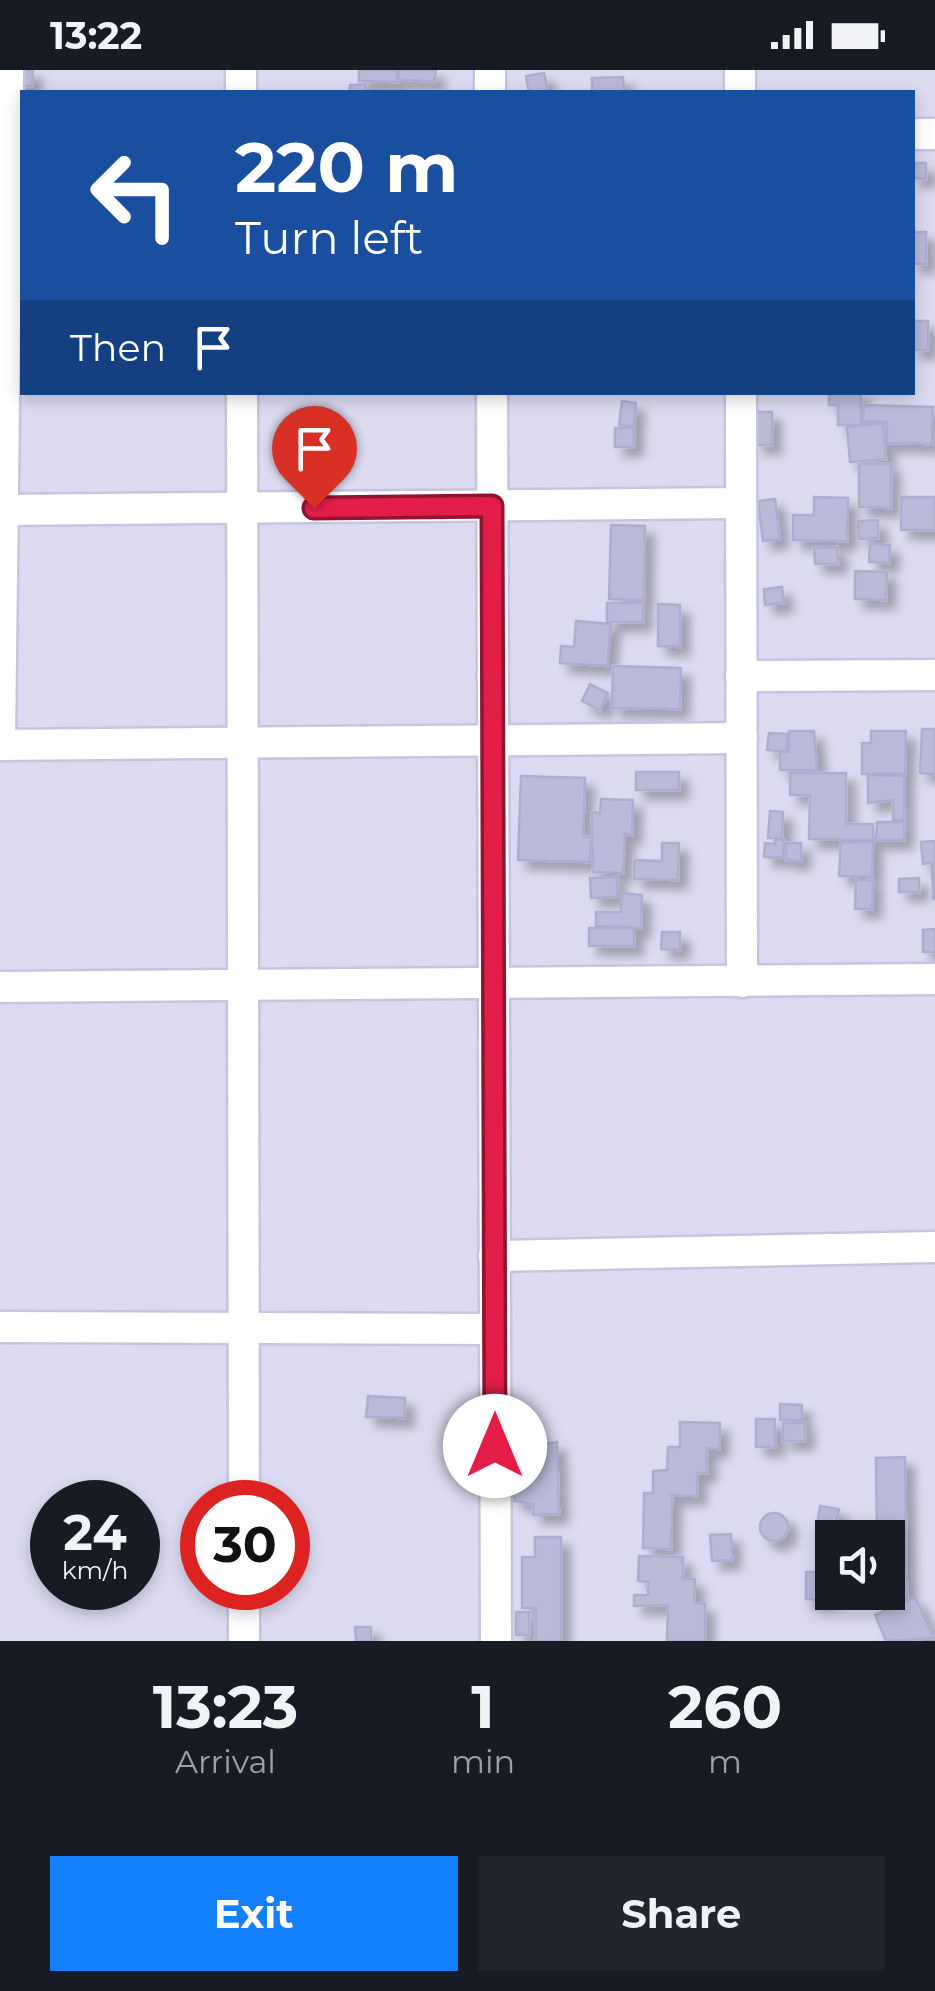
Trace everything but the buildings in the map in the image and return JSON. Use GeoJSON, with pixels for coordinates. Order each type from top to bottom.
{"type":"FeatureCollection","features":[{"type":"Feature","properties":{"kind":"street"},"geometry":{"type":"LineString","coordinates":[[8,70],[10,180],[1,510],[0,744],[742,738]]}},
{"type":"Feature","properties":{"kind":"street"},"geometry":{"type":"LineString","coordinates":[[242,395],[244,1480]]}},
{"type":"Feature","properties":{"kind":"street"},"geometry":{"type":"LineString","coordinates":[[492,395],[496,1641]]}},
{"type":"Feature","properties":{"kind":"street"},"geometry":{"type":"LineString","coordinates":[[740,395],[742,982]]}},
{"type":"Feature","properties":{"kind":"street"},"geometry":{"type":"LineString","coordinates":[[1,510],[741,503]]}},
{"type":"Feature","properties":{"kind":"street"},"geometry":{"type":"LineString","coordinates":[[741,676],[935,675]]}},
{"type":"Feature","properties":{"kind":"street"},"geometry":{"type":"LineString","coordinates":[[0,987],[935,979]]}},
{"type":"Feature","properties":{"kind":"street"},"geometry":{"type":"LineString","coordinates":[[494,1256],[935,1246]]}},
{"type":"Feature","properties":{"kind":"street"},"geometry":{"type":"LineString","coordinates":[[0,1327],[495,1329]]}},
{"type":"Feature","properties":{"kind":"street"},"geometry":{"type":"LineString","coordinates":[[244,1610],[244,1641]]}},
{"type":"Feature","properties":{"kind":"shaded area"},"geometry":{"type":"Polygon","coordinates":[[[0,70],[935,70],[935,1641],[0,1641],[0,70]]]}},
{"type":"Feature","properties":{"kind":"route"},"geometry":{"type":"LineString","coordinates":[[314,508],[492,506],[495,1446]]}}]}
